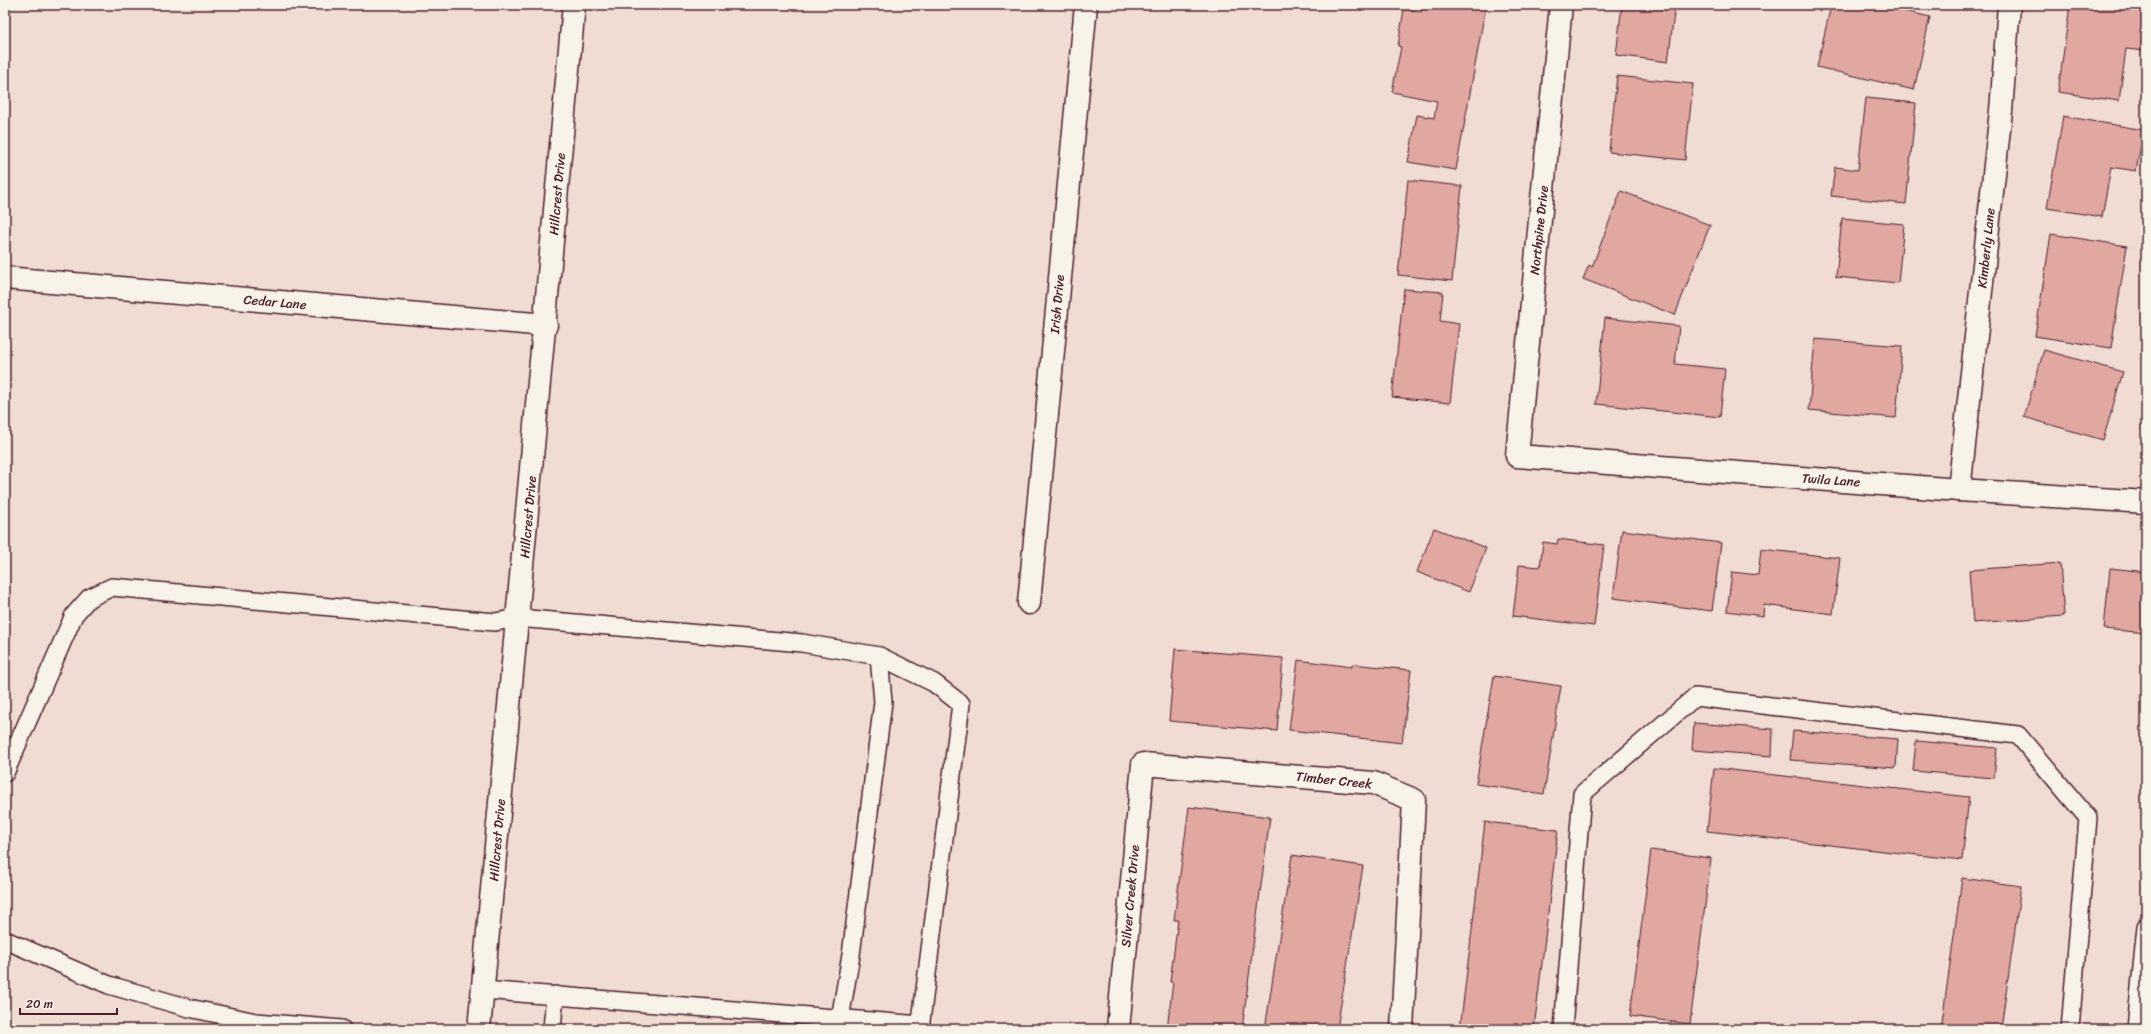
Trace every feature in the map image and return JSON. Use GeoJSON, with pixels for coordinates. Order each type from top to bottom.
{"type":"FeatureCollection","features":[{"type":"Feature","properties":{"kind":"street","name":"Hillcrest Drive"},"geometry":{"type":"LineString","coordinates":[[480,1029],[546,325],[574,5]]}},
{"type":"Feature","properties":{"kind":"street","name":"Irish Drive"},"geometry":{"type":"LineString","coordinates":[[1029,603],[1086,5]]}},
{"type":"Feature","properties":{"kind":"street","name":"Northpine Drive"},"geometry":{"type":"LineString","coordinates":[[1517,456],[1561,5]]}},
{"type":"Feature","properties":{"kind":"street","name":"Kimberly Lane"},"geometry":{"type":"LineString","coordinates":[[1959,490],[2000,119],[2009,5]]}},
{"type":"Feature","properties":{"kind":"street","name":"Cedar Lane"},"geometry":{"type":"LineString","coordinates":[[5,278],[546,325]]}},
{"type":"Feature","properties":{"kind":"street","name":"Twila Lane"},"geometry":{"type":"LineString","coordinates":[[1517,456],[1959,490],[2146,502]]}},
{"type":"Feature","properties":{"kind":"street","name":"Silver Creek Drive"},"geometry":{"type":"LineString","coordinates":[[1118,1029],[1143,764]]}},
{"type":"Feature","properties":{"kind":"street","name":"Timber Creek"},"geometry":{"type":"LineString","coordinates":[[1143,764],[1373,782],[1414,800],[1402,1029]]}},
{"type":"Feature","properties":{"kind":"lane"},"geometry":{"type":"LineString","coordinates":[[5,773],[74,615],[89,598],[112,587],[495,622],[518,618],[802,643],[879,656],[934,683],[961,704],[921,1027],[483,990]]}},
{"type":"Feature","properties":{"kind":"lane"},"geometry":{"type":"LineString","coordinates":[[840,1019],[851,955],[883,702],[879,656]]}},
{"type":"Feature","properties":{"kind":"lane"},"geometry":{"type":"LineString","coordinates":[[1563,1029],[1582,794],[1696,696],[2018,735],[2088,818],[2070,1029]]}},
{"type":"Feature","properties":{"kind":"lane"},"geometry":{"type":"LineString","coordinates":[[2136,1029],[2146,926]]}},
{"type":"Feature","properties":{"kind":"lane"},"geometry":{"type":"LineString","coordinates":[[5,940],[109,985],[189,1008],[256,1022],[342,1029]]}},
{"type":"Feature","properties":{"kind":"lane"},"geometry":{"type":"LineString","coordinates":[[552,1029],[555,995]]}},
{"type":"Feature","properties":{"kind":"building"},"geometry":{"type":"Polygon","coordinates":[[[1422,5],[1486,5],[1456,170],[1408,162],[1417,115],[1434,118],[1437,101],[1392,92],[1401,47],[1398,46],[1404,9],[1421,12],[1422,5]]]}},
{"type":"Feature","properties":{"kind":"building"},"geometry":{"type":"Polygon","coordinates":[[[1622,5],[1675,5],[1668,62],[1616,55],[1622,5]]]}},
{"type":"Feature","properties":{"kind":"building"},"geometry":{"type":"Polygon","coordinates":[[[1831,5],[1880,5],[1930,17],[1914,90],[1817,67],[1831,5]]]}},
{"type":"Feature","properties":{"kind":"building"},"geometry":{"type":"Polygon","coordinates":[[[2070,5],[2113,5],[2146,9],[2145,51],[2126,49],[2119,101],[2058,92],[2070,5]]]}},
{"type":"Feature","properties":{"kind":"building"},"geometry":{"type":"Polygon","coordinates":[[[1617,76],[1693,84],[1685,160],[1609,152],[1617,76]]]}},
{"type":"Feature","properties":{"kind":"building"},"geometry":{"type":"Polygon","coordinates":[[[1866,98],[1916,103],[1906,204],[1831,196],[1835,167],[1858,170],[1866,98]]]}},
{"type":"Feature","properties":{"kind":"building"},"geometry":{"type":"Polygon","coordinates":[[[2063,116],[2144,130],[2136,171],[2111,167],[2102,217],[2047,208],[2063,116]]]}},
{"type":"Feature","properties":{"kind":"building"},"geometry":{"type":"Polygon","coordinates":[[[1408,180],[1462,186],[1452,281],[1398,275],[1408,180]]]}},
{"type":"Feature","properties":{"kind":"building"},"geometry":{"type":"Polygon","coordinates":[[[1621,191],[1710,225],[1675,315],[1583,279],[1589,265],[1592,267],[1621,191]]]}},
{"type":"Feature","properties":{"kind":"building"},"geometry":{"type":"Polygon","coordinates":[[[1842,218],[1904,224],[1898,283],[1836,277],[1842,218]]]}},
{"type":"Feature","properties":{"kind":"building"},"geometry":{"type":"Polygon","coordinates":[[[2051,234],[2127,246],[2111,348],[2035,336],[2051,234]]]}},
{"type":"Feature","properties":{"kind":"building"},"geometry":{"type":"Polygon","coordinates":[[[1404,289],[1443,292],[1440,321],[1459,324],[1450,403],[1392,397],[1404,289]]]}},
{"type":"Feature","properties":{"kind":"building"},"geometry":{"type":"Polygon","coordinates":[[[1605,318],[1679,326],[1675,364],[1725,369],[1720,417],[1596,404],[1605,318]]]}},
{"type":"Feature","properties":{"kind":"building"},"geometry":{"type":"Polygon","coordinates":[[[1815,339],[1902,346],[1896,418],[1809,410],[1815,339]]]}},
{"type":"Feature","properties":{"kind":"building"},"geometry":{"type":"Polygon","coordinates":[[[2044,350],[2123,372],[2103,440],[2024,417],[2044,350]]]}},
{"type":"Feature","properties":{"kind":"building"},"geometry":{"type":"Polygon","coordinates":[[[1434,528],[1486,548],[1469,592],[1417,572],[1434,528]]]}},
{"type":"Feature","properties":{"kind":"building"},"geometry":{"type":"Polygon","coordinates":[[[1622,530],[1721,543],[1712,611],[1613,598],[1622,530]]]}},
{"type":"Feature","properties":{"kind":"building"},"geometry":{"type":"Polygon","coordinates":[[[1558,539],[1604,545],[1594,626],[1513,616],[1519,565],[1540,567],[1543,542],[1557,544],[1558,539]]]}},
{"type":"Feature","properties":{"kind":"building"},"geometry":{"type":"Polygon","coordinates":[[[1761,549],[1840,558],[1833,614],[1764,605],[1763,616],[1727,611],[1732,572],[1758,575],[1761,549]]]}},
{"type":"Feature","properties":{"kind":"building"},"geometry":{"type":"Polygon","coordinates":[[[2060,563],[2064,616],[1973,623],[1969,570],[2060,563]]]}},
{"type":"Feature","properties":{"kind":"building"},"geometry":{"type":"Polygon","coordinates":[[[2110,568],[2146,572],[2146,633],[2104,629],[2110,568]]]}},
{"type":"Feature","properties":{"kind":"building"},"geometry":{"type":"Polygon","coordinates":[[[1175,649],[1283,658],[1277,731],[1169,721],[1175,649]]]}},
{"type":"Feature","properties":{"kind":"building"},"geometry":{"type":"Polygon","coordinates":[[[1298,660],[1352,667],[1352,664],[1411,670],[1402,743],[1289,730],[1298,660]]]}},
{"type":"Feature","properties":{"kind":"building"},"geometry":{"type":"Polygon","coordinates":[[[1494,676],[1561,686],[1544,794],[1476,784],[1494,676]]]}},
{"type":"Feature","properties":{"kind":"building"},"geometry":{"type":"Polygon","coordinates":[[[1694,723],[1773,729],[1772,756],[1692,750],[1694,723]]]}},
{"type":"Feature","properties":{"kind":"building"},"geometry":{"type":"Polygon","coordinates":[[[1793,731],[1898,739],[1896,768],[1790,760],[1793,731]]]}},
{"type":"Feature","properties":{"kind":"building"},"geometry":{"type":"Polygon","coordinates":[[[1916,741],[1997,748],[1994,778],[1913,771],[1916,741]]]}},
{"type":"Feature","properties":{"kind":"building"},"geometry":{"type":"Polygon","coordinates":[[[1714,768],[1969,797],[1962,860],[1707,831],[1714,768]]]}},
{"type":"Feature","properties":{"kind":"building"},"geometry":{"type":"Polygon","coordinates":[[[1189,807],[1270,817],[1242,1029],[1167,1029],[1173,982],[1170,982],[1178,920],[1174,920],[1189,807]]]}},
{"type":"Feature","properties":{"kind":"building"},"geometry":{"type":"Polygon","coordinates":[[[1485,822],[1558,830],[1534,1029],[1460,1029],[1485,822]]]}},
{"type":"Feature","properties":{"kind":"building"},"geometry":{"type":"Polygon","coordinates":[[[1651,850],[1711,858],[1690,1024],[1630,1016],[1651,850]]]}},
{"type":"Feature","properties":{"kind":"building"},"geometry":{"type":"Polygon","coordinates":[[[1292,855],[1363,866],[1337,1029],[1265,1029],[1292,855]]]}},
{"type":"Feature","properties":{"kind":"building"},"geometry":{"type":"Polygon","coordinates":[[[1962,878],[2021,886],[2001,1029],[1941,1029],[1962,878]]]}}]}
